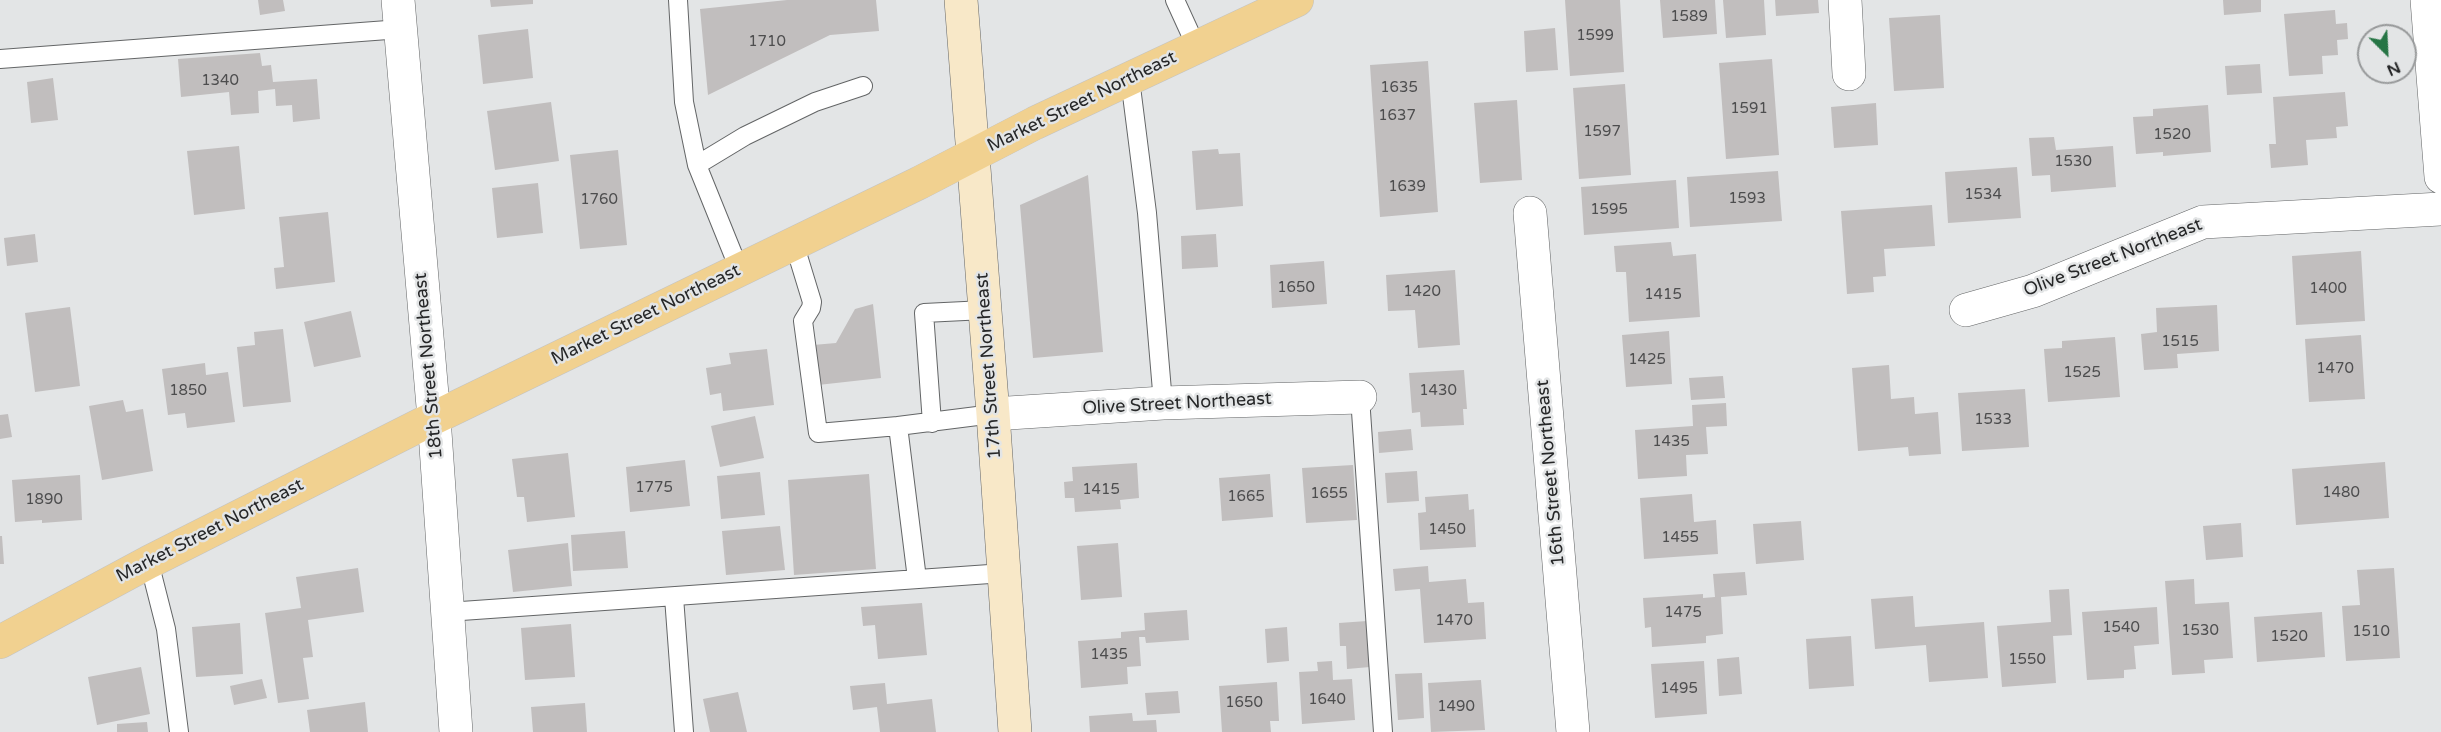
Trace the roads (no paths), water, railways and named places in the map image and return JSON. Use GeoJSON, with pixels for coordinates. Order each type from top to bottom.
{"type":"FeatureCollection","features":[{"type":"Feature","properties":{"kind":"main road","name":"17th Street Northeast"},"geometry":{"type":"LineString","coordinates":[[961,0],[1015,732]]}},
{"type":"Feature","properties":{"kind":"main road","name":"Market Street Northeast"},"geometry":{"type":"LineString","coordinates":[[0,642],[149,562],[434,418],[973,156],[1035,123],[1290,2]]}},
{"type":"Feature","properties":{"kind":"street"},"geometry":{"type":"LineString","coordinates":[[1845,0],[1849,74]]}},
{"type":"Feature","properties":{"kind":"street"},"geometry":{"type":"LineString","coordinates":[[2427,0],[2437,82],[2441,177]]}},
{"type":"Feature","properties":{"kind":"street","name":"18th Street Northeast"},"geometry":{"type":"LineString","coordinates":[[399,15],[434,418],[456,732]]}},
{"type":"Feature","properties":{"kind":"street","name":"Olive Street Northeast"},"geometry":{"type":"LineString","coordinates":[[1966,310],[2033,291],[2203,222],[2441,209]]}},
{"type":"Feature","properties":{"kind":"street","name":"16th Street Northeast"},"geometry":{"type":"LineString","coordinates":[[1530,213],[1573,732]]}},
{"type":"Feature","properties":{"kind":"street","name":"Olive Street Northeast"},"geometry":{"type":"LineString","coordinates":[[993,414],[1163,403],[1360,397]]}},
{"type":"Feature","properties":{"kind":"lane"},"geometry":{"type":"LineString","coordinates":[[678,0],[684,102],[697,165],[739,269]]}},
{"type":"Feature","properties":{"kind":"lane"},"geometry":{"type":"LineString","coordinates":[[1175,0],[1196,46]]}},
{"type":"Feature","properties":{"kind":"lane"},"geometry":{"type":"LineString","coordinates":[[0,59],[399,15]]}},
{"type":"Feature","properties":{"kind":"lane"},"geometry":{"type":"LineString","coordinates":[[1130,79],[1147,213],[1163,403]]}},
{"type":"Feature","properties":{"kind":"lane"},"geometry":{"type":"LineString","coordinates":[[697,165],[745,136],[815,102],[864,86]]}},
{"type":"Feature","properties":{"kind":"lane"},"geometry":{"type":"LineString","coordinates":[[794,243],[812,302],[803,321],[818,433],[932,423],[993,414]]}},
{"type":"Feature","properties":{"kind":"lane"},"geometry":{"type":"LineString","coordinates":[[932,423],[924,313],[985,310]]}},
{"type":"Feature","properties":{"kind":"lane"},"geometry":{"type":"LineString","coordinates":[[1360,397],[1383,732]]}},
{"type":"Feature","properties":{"kind":"lane"},"geometry":{"type":"LineString","coordinates":[[898,426],[917,579]]}},
{"type":"Feature","properties":{"kind":"lane"},"geometry":{"type":"LineString","coordinates":[[149,562],[166,629],[178,732]]}},
{"type":"Feature","properties":{"kind":"lane"},"geometry":{"type":"LineString","coordinates":[[447,612],[1004,573]]}},
{"type":"Feature","properties":{"kind":"lane"},"geometry":{"type":"LineString","coordinates":[[674,597],[684,732]]}}]}
